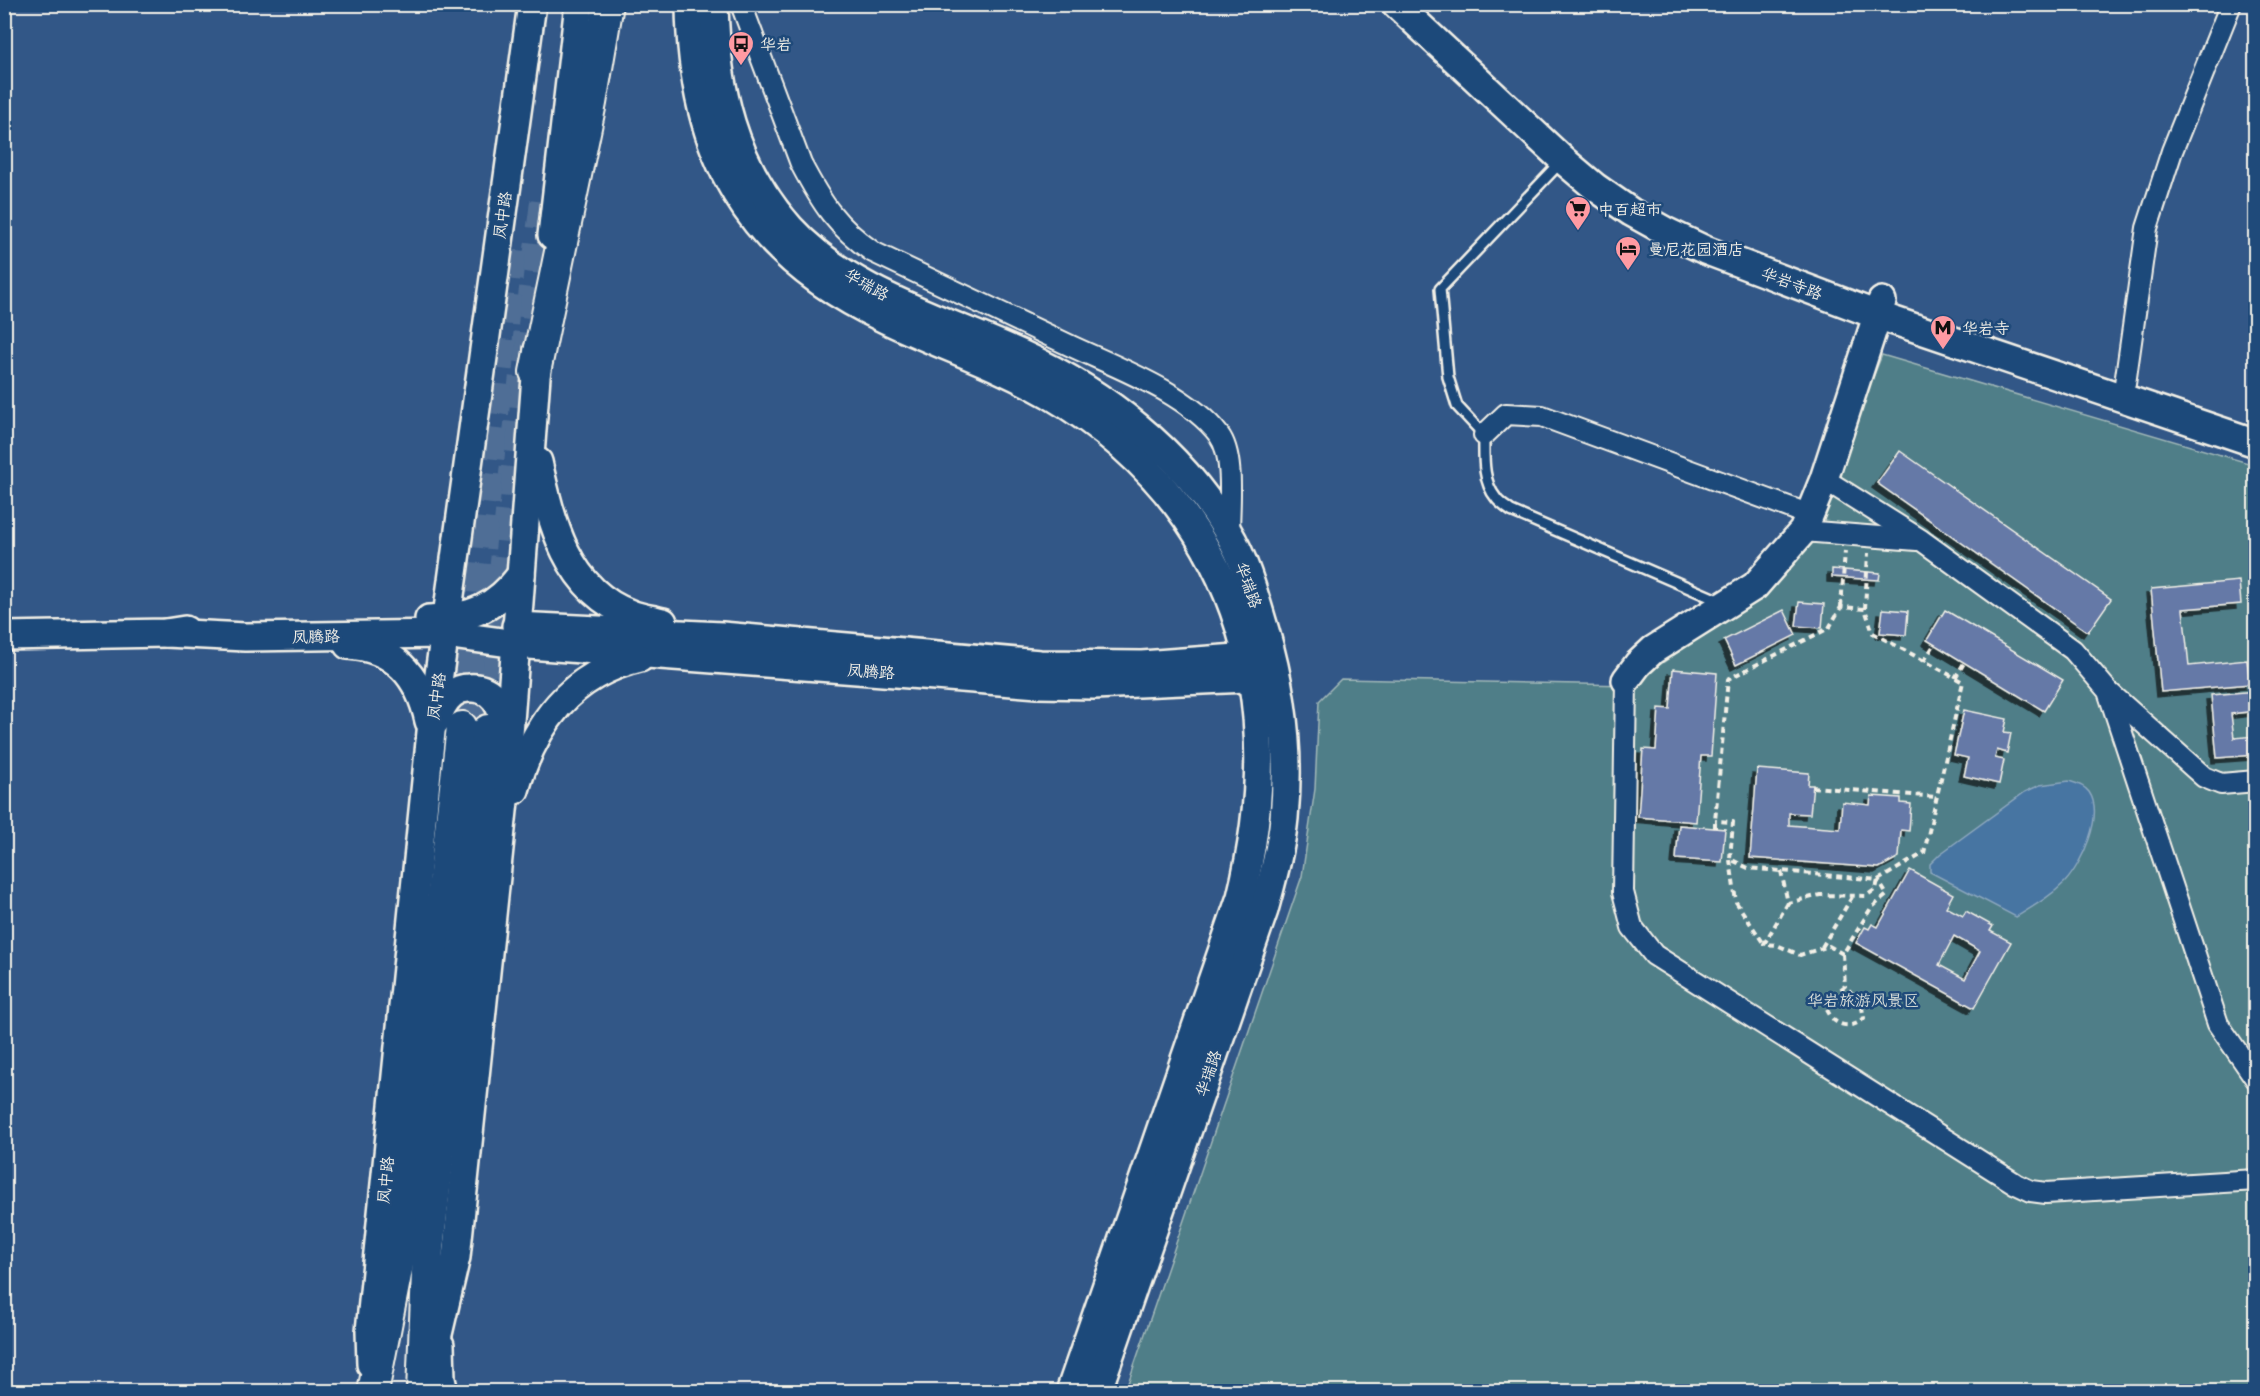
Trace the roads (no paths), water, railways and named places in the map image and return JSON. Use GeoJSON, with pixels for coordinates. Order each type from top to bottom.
{"type":"FeatureCollection","features":[{"type":"Feature","properties":{"kind":"main road"},"geometry":{"type":"LineString","coordinates":[[535,372],[591,103],[608,4]]}},
{"type":"Feature","properties":{"kind":"main road"},"geometry":{"type":"LineString","coordinates":[[373,1392],[401,1250],[475,728],[428,1249],[423,1392]]}},
{"type":"Feature","properties":{"kind":"street","name":"凤中路"},"geometry":{"type":"LineString","coordinates":[[373,1392],[370,1331],[431,732],[439,670],[452,630],[532,4]]}},
{"type":"Feature","properties":{"kind":"street"},"geometry":{"type":"LineString","coordinates":[[423,1392],[456,1257],[504,801],[535,372],[579,4]]}},
{"type":"Feature","properties":{"kind":"street","name":"华瑞路"},"geometry":{"type":"LineString","coordinates":[[690,4],[694,78],[704,123],[719,163],[742,205],[770,241],[804,272],[842,298],[1047,393],[1083,416],[1121,445],[1153,475],[1180,508],[1206,547],[1262,667],[1285,735],[1287,777],[1284,820],[1264,910],[1097,1392]]}},
{"type":"Feature","properties":{"kind":"street","name":"华瑞路"},"geometry":{"type":"LineString","coordinates":[[714,4],[719,74],[727,115],[742,154],[764,194],[791,228],[818,254],[856,280],[897,301],[1023,355],[1098,398],[1138,426],[1179,465],[1201,492],[1229,533],[1247,574],[1262,667],[1258,731],[1260,773],[1256,826],[1241,897],[1070,1392]]}},
{"type":"Feature","properties":{"kind":"street"},"geometry":{"type":"LineString","coordinates":[[741,4],[801,164],[814,190],[841,227],[873,252],[1154,386],[1201,416],[1220,435],[1227,454],[1229,533]]}},
{"type":"Feature","properties":{"kind":"street","name":"华岩寺路"},"geometry":{"type":"LineString","coordinates":[[1396,4],[1568,155],[1640,201],[1673,219],[1879,308],[2256,443]]}},
{"type":"Feature","properties":{"kind":"street","name":"华岩寺路"},"geometry":{"type":"LineString","coordinates":[[1421,4],[1568,155]]}},
{"type":"Feature","properties":{"kind":"street"},"geometry":{"type":"LineString","coordinates":[[2125,384],[2147,228],[2172,151],[2231,4]]}},
{"type":"Feature","properties":{"kind":"street"},"geometry":{"type":"LineString","coordinates":[[1879,308],[1824,479],[1806,523],[1755,586],[1653,650],[1626,680],[1623,892],[1632,927],[1654,955],[2016,1184],[2031,1191],[2046,1193],[2256,1180]]}},
{"type":"Feature","properties":{"kind":"street","name":"华岩寺路"},"geometry":{"type":"LineString","coordinates":[[1879,308],[2256,427]]}},
{"type":"Feature","properties":{"kind":"street"},"geometry":{"type":"LineString","coordinates":[[1484,435],[1506,414],[1542,416],[1806,523],[1846,534],[1921,540]]}},
{"type":"Feature","properties":{"kind":"street"},"geometry":{"type":"LineString","coordinates":[[532,434],[552,517],[561,544],[581,579],[604,600],[630,614],[722,636]]}},
{"type":"Feature","properties":{"kind":"street"},"geometry":{"type":"LineString","coordinates":[[1824,479],[1921,540],[2073,650],[2108,691],[2204,777],[2221,784],[2256,781]]}},
{"type":"Feature","properties":{"kind":"street"},"geometry":{"type":"LineString","coordinates":[[4,636],[166,633],[248,622],[452,630],[462,616],[494,604],[508,592],[521,575]]}},
{"type":"Feature","properties":{"kind":"street","name":"凤腾路"},"geometry":{"type":"LineString","coordinates":[[166,633],[246,637],[493,628],[517,635],[655,655],[1038,684],[1094,685],[1262,667]]}},
{"type":"Feature","properties":{"kind":"street","name":"凤腾路"},"geometry":{"type":"LineString","coordinates":[[517,635],[722,636],[1040,664],[1262,667]]}},
{"type":"Feature","properties":{"kind":"street"},"geometry":{"type":"LineString","coordinates":[[246,637],[297,643],[351,645],[381,652],[394,660],[414,681],[421,693],[431,732]]}},
{"type":"Feature","properties":{"kind":"street"},"geometry":{"type":"LineString","coordinates":[[500,843],[523,763],[540,729],[552,713],[584,682],[604,670],[655,655]]}},
{"type":"Feature","properties":{"kind":"street"},"geometry":{"type":"LineString","coordinates":[[431,732],[441,708],[453,693],[464,688],[477,687],[488,691],[497,700],[502,712],[504,801]]}},
{"type":"Feature","properties":{"kind":"street"},"geometry":{"type":"LineString","coordinates":[[2108,691],[2218,1024],[2256,1079]]}},
{"type":"Feature","properties":{"kind":"street"},"geometry":{"type":"LineString","coordinates":[[440,1327],[441,1379],[444,1392]]}},
{"type":"Feature","properties":{"kind":"street"},"geometry":{"type":"LineString","coordinates":[[360,1392],[370,1331]]}},
{"type":"Feature","properties":{"kind":"lane"},"geometry":{"type":"LineString","coordinates":[[1568,155],[1440,289],[1448,377],[1457,406],[1484,435],[1484,464],[1488,485],[1496,499],[1511,511],[1727,604]]}},
{"type":"Feature","properties":{"kind":"water"},"geometry":{"type":"Polygon","coordinates":[[[2069,781],[2083,786],[2089,792],[2093,802],[2093,826],[2078,864],[2065,882],[2048,897],[2016,917],[1930,872],[1930,864],[1940,854],[2025,792],[2040,785],[2069,781]]]}},
{"type":"Feature","properties":{"kind":"tunnel"},"geometry":{"type":"LineString","coordinates":[[489,721],[527,345],[545,202]]}},
{"type":"Feature","properties":{"kind":"tunnel"},"geometry":{"type":"LineString","coordinates":[[462,727],[512,237]]}},
{"type":"Feature","properties":{"kind":"place","name":"华岩"},"geometry":{"type":"Point","coordinates":[741,67]}},
{"type":"Feature","properties":{"kind":"place","name":"中百超市"},"geometry":{"type":"Point","coordinates":[1578,232]}},
{"type":"Feature","properties":{"kind":"place","name":"曼尼花园酒店"},"geometry":{"type":"Point","coordinates":[1628,272]}},
{"type":"Feature","properties":{"kind":"place","name":"华岩寺"},"geometry":{"type":"Point","coordinates":[1943,351]}},
{"type":"Feature","properties":{"kind":"park label","name":"华岩旅游风景区"},"geometry":{"type":"Point","coordinates":[1863,1000]}}]}
